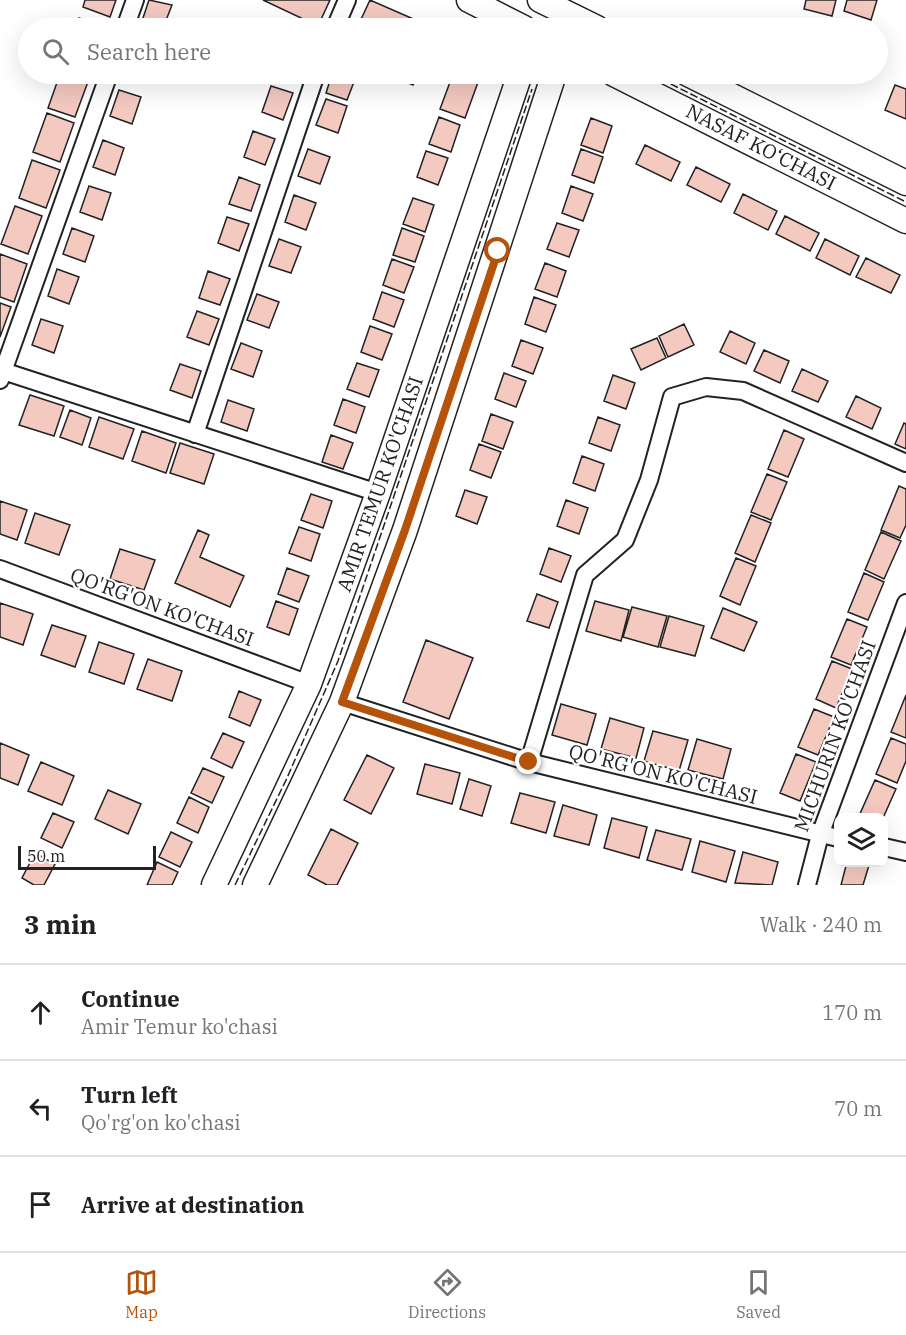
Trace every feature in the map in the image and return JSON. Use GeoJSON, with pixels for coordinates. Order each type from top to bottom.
{"type":"FeatureCollection","features":[{"type":"Feature","properties":{"kind":"main road"},"geometry":{"type":"LineString","coordinates":[[469,0],[504,18]]}},
{"type":"Feature","properties":{"kind":"main road"},"geometry":{"type":"LineString","coordinates":[[539,18],[543,2],[566,18]]}},
{"type":"Feature","properties":{"kind":"main road","name":"AMIR TEMUR KO'CHASI"},"geometry":{"type":"LineString","coordinates":[[214,885],[309,684],[378,493],[517,84]]}},
{"type":"Feature","properties":{"kind":"main road","name":"AMIR TEMUR KO'CHASI"},"geometry":{"type":"LineString","coordinates":[[255,885],[342,702],[409,519],[551,84]]}},
{"type":"Feature","properties":{"kind":"main road","name":"NASAF KO‘CHASI"},"geometry":{"type":"LineString","coordinates":[[634,84],[906,221]]}},
{"type":"Feature","properties":{"kind":"main road","name":"NASAF KO‘CHASI"},"geometry":{"type":"LineString","coordinates":[[708,84],[906,183]]}},
{"type":"Feature","properties":{"kind":"street"},"geometry":{"type":"LineString","coordinates":[[129,18],[135,0]]}},
{"type":"Feature","properties":{"kind":"street"},"geometry":{"type":"LineString","coordinates":[[340,18],[348,0]]}},
{"type":"Feature","properties":{"kind":"street"},"geometry":{"type":"LineString","coordinates":[[105,84],[2,375],[378,493]]}},
{"type":"Feature","properties":{"kind":"street"},"geometry":{"type":"LineString","coordinates":[[195,434],[313,84]]}},
{"type":"Feature","properties":{"kind":"street"},"geometry":{"type":"LineString","coordinates":[[529,762],[585,575],[625,540],[649,480],[672,398],[706,387],[743,391],[906,463]]}},
{"type":"Feature","properties":{"kind":"street","name":"QO'RG'ON KO'CHASI"},"geometry":{"type":"LineString","coordinates":[[0,569],[309,684]]}},
{"type":"Feature","properties":{"kind":"street","name":"MICHURIN KO'CHASI"},"geometry":{"type":"LineString","coordinates":[[807,885],[820,835],[906,603]]}},
{"type":"Feature","properties":{"kind":"street","name":"QO'RG'ON KO'CHASI"},"geometry":{"type":"LineString","coordinates":[[342,702],[529,762],[834,837]]}},
{"type":"Feature","properties":{"kind":"street"},"geometry":{"type":"LineString","coordinates":[[888,848],[906,852]]}},
{"type":"Feature","properties":{"kind":"building"},"geometry":{"type":"Polygon","coordinates":[[[85,0],[116,0],[110,17],[83,7],[85,0]]]}},
{"type":"Feature","properties":{"kind":"building"},"geometry":{"type":"Polygon","coordinates":[[[149,0],[172,5],[167,18],[143,18],[149,0]]]}},
{"type":"Feature","properties":{"kind":"building"},"geometry":{"type":"Polygon","coordinates":[[[263,0],[330,0],[322,18],[301,18],[263,0]]]}},
{"type":"Feature","properties":{"kind":"building"},"geometry":{"type":"Polygon","coordinates":[[[370,0],[411,18],[362,18],[370,0]]]}},
{"type":"Feature","properties":{"kind":"building"},"geometry":{"type":"Polygon","coordinates":[[[806,0],[836,0],[832,16],[804,9],[806,0]]]}},
{"type":"Feature","properties":{"kind":"building"},"geometry":{"type":"Polygon","coordinates":[[[847,0],[877,0],[872,18],[844,11],[847,0]]]}},
{"type":"Feature","properties":{"kind":"building"},"geometry":{"type":"Polygon","coordinates":[[[56,84],[87,84],[75,117],[48,108],[56,84]]]}},
{"type":"Feature","properties":{"kind":"building"},"geometry":{"type":"Polygon","coordinates":[[[329,84],[353,84],[347,100],[326,93],[329,84]]]}},
{"type":"Feature","properties":{"kind":"building"},"geometry":{"type":"Polygon","coordinates":[[[449,84],[477,84],[465,118],[440,109],[449,84]]]}},
{"type":"Feature","properties":{"kind":"building"},"geometry":{"type":"Polygon","coordinates":[[[895,85],[906,89],[906,119],[885,110],[895,85]]]}},
{"type":"Feature","properties":{"kind":"building"},"geometry":{"type":"Polygon","coordinates":[[[271,86],[293,93],[283,120],[262,112],[271,86]]]}},
{"type":"Feature","properties":{"kind":"building"},"geometry":{"type":"Polygon","coordinates":[[[119,90],[141,97],[132,124],[110,116],[119,90]]]}},
{"type":"Feature","properties":{"kind":"building"},"geometry":{"type":"Polygon","coordinates":[[[326,99],[347,106],[338,133],[316,125],[326,99]]]}},
{"type":"Feature","properties":{"kind":"building"},"geometry":{"type":"Polygon","coordinates":[[[47,113],[74,123],[60,162],[33,152],[47,113]]]}},
{"type":"Feature","properties":{"kind":"building"},"geometry":{"type":"Polygon","coordinates":[[[439,117],[460,125],[451,152],[429,144],[439,117]]]}},
{"type":"Feature","properties":{"kind":"building"},"geometry":{"type":"Polygon","coordinates":[[[591,118],[612,126],[603,153],[581,145],[591,118]]]}},
{"type":"Feature","properties":{"kind":"building"},"geometry":{"type":"Polygon","coordinates":[[[253,131],[275,139],[265,165],[244,157],[253,131]]]}},
{"type":"Feature","properties":{"kind":"building"},"geometry":{"type":"Polygon","coordinates":[[[103,140],[124,148],[115,175],[93,167],[103,140]]]}},
{"type":"Feature","properties":{"kind":"building"},"geometry":{"type":"Polygon","coordinates":[[[645,145],[680,162],[671,181],[636,164],[645,145]]]}},
{"type":"Feature","properties":{"kind":"building"},"geometry":{"type":"Polygon","coordinates":[[[308,149],[330,157],[320,184],[298,176],[308,149]]]}},
{"type":"Feature","properties":{"kind":"building"},"geometry":{"type":"Polygon","coordinates":[[[581,149],[603,157],[594,183],[572,175],[581,149]]]}},
{"type":"Feature","properties":{"kind":"building"},"geometry":{"type":"Polygon","coordinates":[[[426,151],[448,158],[438,185],[417,177],[426,151]]]}},
{"type":"Feature","properties":{"kind":"building"},"geometry":{"type":"Polygon","coordinates":[[[32,160],[60,170],[46,208],[19,198],[32,160]]]}},
{"type":"Feature","properties":{"kind":"building"},"geometry":{"type":"Polygon","coordinates":[[[696,167],[730,184],[721,202],[687,185],[696,167]]]}},
{"type":"Feature","properties":{"kind":"building"},"geometry":{"type":"Polygon","coordinates":[[[239,177],[260,185],[251,211],[229,204],[239,177]]]}},
{"type":"Feature","properties":{"kind":"building"},"geometry":{"type":"Polygon","coordinates":[[[89,186],[111,193],[102,220],[80,212],[89,186]]]}},
{"type":"Feature","properties":{"kind":"building"},"geometry":{"type":"Polygon","coordinates":[[[571,186],[593,194],[583,221],[562,213],[571,186]]]}},
{"type":"Feature","properties":{"kind":"building"},"geometry":{"type":"Polygon","coordinates":[[[743,194],[777,211],[768,230],[734,213],[743,194]]]}},
{"type":"Feature","properties":{"kind":"building"},"geometry":{"type":"Polygon","coordinates":[[[294,195],[316,203],[306,230],[285,222],[294,195]]]}},
{"type":"Feature","properties":{"kind":"building"},"geometry":{"type":"Polygon","coordinates":[[[413,198],[434,205],[425,232],[403,224],[413,198]]]}},
{"type":"Feature","properties":{"kind":"building"},"geometry":{"type":"Polygon","coordinates":[[[15,206],[42,216],[28,254],[1,244],[15,206]]]}},
{"type":"Feature","properties":{"kind":"building"},"geometry":{"type":"Polygon","coordinates":[[[785,216],[819,233],[810,251],[776,234],[785,216]]]}},
{"type":"Feature","properties":{"kind":"building"},"geometry":{"type":"Polygon","coordinates":[[[227,217],[249,224],[239,251],[218,243],[227,217]]]}},
{"type":"Feature","properties":{"kind":"building"},"geometry":{"type":"Polygon","coordinates":[[[557,223],[579,230],[569,257],[547,249],[557,223]]]}},
{"type":"Feature","properties":{"kind":"building"},"geometry":{"type":"Polygon","coordinates":[[[72,228],[94,236],[85,262],[63,254],[72,228]]]}},
{"type":"Feature","properties":{"kind":"building"},"geometry":{"type":"Polygon","coordinates":[[[402,228],[424,236],[415,262],[393,255],[402,228]]]}},
{"type":"Feature","properties":{"kind":"building"},"geometry":{"type":"Polygon","coordinates":[[[279,239],[301,247],[291,273],[269,266],[279,239]]]}},
{"type":"Feature","properties":{"kind":"building"},"geometry":{"type":"Polygon","coordinates":[[[825,239],[859,256],[850,275],[816,258],[825,239]]]}},
{"type":"Feature","properties":{"kind":"building"},"geometry":{"type":"Polygon","coordinates":[[[0,254],[27,264],[14,302],[0,297],[0,254]]]}},
{"type":"Feature","properties":{"kind":"building"},"geometry":{"type":"Polygon","coordinates":[[[866,258],[900,275],[891,293],[856,277],[866,258]]]}},
{"type":"Feature","properties":{"kind":"building"},"geometry":{"type":"Polygon","coordinates":[[[392,259],[414,267],[404,293],[383,285],[392,259]]]}},
{"type":"Feature","properties":{"kind":"building"},"geometry":{"type":"Polygon","coordinates":[[[545,263],[566,271],[557,297],[535,289],[545,263]]]}},
{"type":"Feature","properties":{"kind":"building"},"geometry":{"type":"Polygon","coordinates":[[[57,269],[79,277],[69,304],[48,296],[57,269]]]}},
{"type":"Feature","properties":{"kind":"building"},"geometry":{"type":"Polygon","coordinates":[[[208,271],[230,279],[220,305],[199,298],[208,271]]]}},
{"type":"Feature","properties":{"kind":"building"},"geometry":{"type":"Polygon","coordinates":[[[382,292],[404,300],[394,327],[373,319],[382,292]]]}},
{"type":"Feature","properties":{"kind":"building"},"geometry":{"type":"Polygon","coordinates":[[[257,294],[279,302],[269,328],[247,320],[257,294]]]}},
{"type":"Feature","properties":{"kind":"building"},"geometry":{"type":"Polygon","coordinates":[[[534,297],[556,305],[546,332],[525,324],[534,297]]]}},
{"type":"Feature","properties":{"kind":"building"},"geometry":{"type":"Polygon","coordinates":[[[0,303],[11,307],[0,337],[0,303]]]}},
{"type":"Feature","properties":{"kind":"building"},"geometry":{"type":"Polygon","coordinates":[[[197,311],[219,319],[209,345],[187,337],[197,311]]]}},
{"type":"Feature","properties":{"kind":"building"},"geometry":{"type":"Polygon","coordinates":[[[41,319],[63,326],[54,353],[32,345],[41,319]]]}},
{"type":"Feature","properties":{"kind":"building"},"geometry":{"type":"Polygon","coordinates":[[[684,324],[694,345],[668,357],[659,336],[684,324]]]}},
{"type":"Feature","properties":{"kind":"building"},"geometry":{"type":"Polygon","coordinates":[[[370,326],[392,334],[382,360],[361,352],[370,326]]]}},
{"type":"Feature","properties":{"kind":"building"},"geometry":{"type":"Polygon","coordinates":[[[730,331],[755,343],[746,364],[720,352],[730,331]]]}},
{"type":"Feature","properties":{"kind":"building"},"geometry":{"type":"Polygon","coordinates":[[[657,338],[666,358],[641,370],[631,349],[657,338]]]}},
{"type":"Feature","properties":{"kind":"building"},"geometry":{"type":"Polygon","coordinates":[[[521,340],[543,348],[533,374],[512,366],[521,340]]]}},
{"type":"Feature","properties":{"kind":"building"},"geometry":{"type":"Polygon","coordinates":[[[241,343],[262,351],[253,377],[231,369],[241,343]]]}},
{"type":"Feature","properties":{"kind":"building"},"geometry":{"type":"Polygon","coordinates":[[[764,350],[789,361],[780,383],[754,371],[764,350]]]}},
{"type":"Feature","properties":{"kind":"building"},"geometry":{"type":"Polygon","coordinates":[[[357,363],[379,370],[369,397],[347,389],[357,363]]]}},
{"type":"Feature","properties":{"kind":"building"},"geometry":{"type":"Polygon","coordinates":[[[180,364],[201,371],[192,398],[170,390],[180,364]]]}},
{"type":"Feature","properties":{"kind":"building"},"geometry":{"type":"Polygon","coordinates":[[[802,369],[828,381],[818,402],[792,391],[802,369]]]}},
{"type":"Feature","properties":{"kind":"building"},"geometry":{"type":"Polygon","coordinates":[[[504,373],[526,381],[516,407],[495,399],[504,373]]]}},
{"type":"Feature","properties":{"kind":"building"},"geometry":{"type":"Polygon","coordinates":[[[613,375],[635,383],[626,409],[604,401],[613,375]]]}},
{"type":"Feature","properties":{"kind":"building"},"geometry":{"type":"Polygon","coordinates":[[[30,395],[64,406],[54,436],[19,425],[30,395]]]}},
{"type":"Feature","properties":{"kind":"building"},"geometry":{"type":"Polygon","coordinates":[[[856,396],[881,408],[872,429],[846,417],[856,396]]]}},
{"type":"Feature","properties":{"kind":"building"},"geometry":{"type":"Polygon","coordinates":[[[343,399],[365,407],[356,433],[334,425],[343,399]]]}},
{"type":"Feature","properties":{"kind":"building"},"geometry":{"type":"Polygon","coordinates":[[[228,400],[254,409],[247,431],[221,422],[228,400]]]}},
{"type":"Feature","properties":{"kind":"building"},"geometry":{"type":"Polygon","coordinates":[[[70,410],[91,418],[82,445],[60,437],[70,410]]]}},
{"type":"Feature","properties":{"kind":"building"},"geometry":{"type":"Polygon","coordinates":[[[491,414],[513,422],[503,449],[482,441],[491,414]]]}},
{"type":"Feature","properties":{"kind":"building"},"geometry":{"type":"Polygon","coordinates":[[[99,417],[134,429],[123,459],[89,447],[99,417]]]}},
{"type":"Feature","properties":{"kind":"building"},"geometry":{"type":"Polygon","coordinates":[[[598,417],[620,425],[611,451],[589,443],[598,417]]]}},
{"type":"Feature","properties":{"kind":"building"},"geometry":{"type":"Polygon","coordinates":[[[904,423],[906,424],[906,449],[895,444],[904,423]]]}},
{"type":"Feature","properties":{"kind":"building"},"geometry":{"type":"Polygon","coordinates":[[[784,430],[804,439],[788,477],[768,469],[784,430]]]}},
{"type":"Feature","properties":{"kind":"building"},"geometry":{"type":"Polygon","coordinates":[[[142,431],[176,443],[166,473],[132,461],[142,431]]]}},
{"type":"Feature","properties":{"kind":"building"},"geometry":{"type":"Polygon","coordinates":[[[331,435],[353,443],[343,469],[322,462],[331,435]]]}},
{"type":"Feature","properties":{"kind":"building"},"geometry":{"type":"Polygon","coordinates":[[[180,443],[214,454],[204,484],[170,473],[180,443]]]}},
{"type":"Feature","properties":{"kind":"building"},"geometry":{"type":"Polygon","coordinates":[[[479,444],[501,452],[491,478],[470,470],[479,444]]]}},
{"type":"Feature","properties":{"kind":"building"},"geometry":{"type":"Polygon","coordinates":[[[582,456],[604,464],[595,491],[573,483],[582,456]]]}},
{"type":"Feature","properties":{"kind":"building"},"geometry":{"type":"Polygon","coordinates":[[[767,474],[787,482],[771,520],[751,512],[767,474]]]}},
{"type":"Feature","properties":{"kind":"building"},"geometry":{"type":"Polygon","coordinates":[[[899,486],[906,489],[906,525],[900,538],[881,530],[899,486]]]}},
{"type":"Feature","properties":{"kind":"building"},"geometry":{"type":"Polygon","coordinates":[[[465,490],[487,497],[477,524],[456,516],[465,490]]]}},
{"type":"Feature","properties":{"kind":"building"},"geometry":{"type":"Polygon","coordinates":[[[311,494],[332,501],[323,528],[301,520],[311,494]]]}},
{"type":"Feature","properties":{"kind":"building"},"geometry":{"type":"Polygon","coordinates":[[[566,500],[588,508],[579,534],[557,526],[566,500]]]}},
{"type":"Feature","properties":{"kind":"building"},"geometry":{"type":"Polygon","coordinates":[[[0,501],[27,510],[17,540],[0,534],[0,501]]]}},
{"type":"Feature","properties":{"kind":"building"},"geometry":{"type":"Polygon","coordinates":[[[35,513],[70,525],[59,555],[25,543],[35,513]]]}},
{"type":"Feature","properties":{"kind":"building"},"geometry":{"type":"Polygon","coordinates":[[[751,515],[771,523],[755,562],[735,553],[751,515]]]}},
{"type":"Feature","properties":{"kind":"building"},"geometry":{"type":"Polygon","coordinates":[[[299,527],[320,534],[311,561],[289,553],[299,527]]]}},
{"type":"Feature","properties":{"kind":"building"},"geometry":{"type":"Polygon","coordinates":[[[198,530],[209,535],[200,557],[244,576],[230,607],[175,583],[198,530]]]}},
{"type":"Feature","properties":{"kind":"building"},"geometry":{"type":"Polygon","coordinates":[[[881,532],[901,541],[884,579],[865,570],[881,532]]]}},
{"type":"Feature","properties":{"kind":"building"},"geometry":{"type":"Polygon","coordinates":[[[549,548],[571,556],[561,582],[540,574],[549,548]]]}},
{"type":"Feature","properties":{"kind":"building"},"geometry":{"type":"Polygon","coordinates":[[[120,549],[155,560],[144,590],[110,579],[120,549]]]}},
{"type":"Feature","properties":{"kind":"building"},"geometry":{"type":"Polygon","coordinates":[[[736,558],[756,566],[740,605],[720,596],[736,558]]]}},
{"type":"Feature","properties":{"kind":"building"},"geometry":{"type":"Polygon","coordinates":[[[287,568],[309,576],[299,602],[278,594],[287,568]]]}},
{"type":"Feature","properties":{"kind":"building"},"geometry":{"type":"Polygon","coordinates":[[[864,573],[884,582],[868,620],[848,612],[864,573]]]}},
{"type":"Feature","properties":{"kind":"building"},"geometry":{"type":"Polygon","coordinates":[[[537,594],[558,602],[549,628],[527,621],[537,594]]]}},
{"type":"Feature","properties":{"kind":"building"},"geometry":{"type":"Polygon","coordinates":[[[276,601],[298,609],[289,635],[267,627],[276,601]]]}},
{"type":"Feature","properties":{"kind":"building"},"geometry":{"type":"Polygon","coordinates":[[[595,601],[629,610],[621,641],[586,631],[595,601]]]}},
{"type":"Feature","properties":{"kind":"building"},"geometry":{"type":"Polygon","coordinates":[[[0,603],[33,614],[23,645],[0,637],[0,603]]]}},
{"type":"Feature","properties":{"kind":"building"},"geometry":{"type":"Polygon","coordinates":[[[632,607],[667,616],[658,647],[623,637],[632,607]]]}},
{"type":"Feature","properties":{"kind":"building"},"geometry":{"type":"Polygon","coordinates":[[[723,608],[757,622],[744,651],[711,638],[723,608]]]}},
{"type":"Feature","properties":{"kind":"building"},"geometry":{"type":"Polygon","coordinates":[[[669,616],[704,626],[695,656],[660,647],[669,616]]]}},
{"type":"Feature","properties":{"kind":"building"},"geometry":{"type":"Polygon","coordinates":[[[847,619],[867,627],[851,665],[831,657],[847,619]]]}},
{"type":"Feature","properties":{"kind":"building"},"geometry":{"type":"Polygon","coordinates":[[[52,625],[86,636],[75,667],[41,655],[52,625]]]}},
{"type":"Feature","properties":{"kind":"building"},"geometry":{"type":"Polygon","coordinates":[[[426,640],[473,658],[449,719],[403,702],[426,640]]]}},
{"type":"Feature","properties":{"kind":"building"},"geometry":{"type":"Polygon","coordinates":[[[99,642],[134,654],[124,684],[89,672],[99,642]]]}},
{"type":"Feature","properties":{"kind":"building"},"geometry":{"type":"Polygon","coordinates":[[[148,659],[182,671],[172,701],[137,689],[148,659]]]}},
{"type":"Feature","properties":{"kind":"building"},"geometry":{"type":"Polygon","coordinates":[[[832,661],[852,669],[836,708],[816,699],[832,661]]]}},
{"type":"Feature","properties":{"kind":"building"},"geometry":{"type":"Polygon","coordinates":[[[239,691],[261,700],[250,726],[229,717],[239,691]]]}},
{"type":"Feature","properties":{"kind":"building"},"geometry":{"type":"Polygon","coordinates":[[[906,695],[906,738],[891,732],[906,695]]]}},
{"type":"Feature","properties":{"kind":"building"},"geometry":{"type":"Polygon","coordinates":[[[561,704],[596,714],[587,745],[552,735],[561,704]]]}},
{"type":"Feature","properties":{"kind":"building"},"geometry":{"type":"Polygon","coordinates":[[[814,709],[834,717],[818,755],[798,747],[814,709]]]}},
{"type":"Feature","properties":{"kind":"building"},"geometry":{"type":"Polygon","coordinates":[[[610,718],[644,728],[636,758],[601,749],[610,718]]]}},
{"type":"Feature","properties":{"kind":"building"},"geometry":{"type":"Polygon","coordinates":[[[653,731],[688,740],[679,771],[644,761],[653,731]]]}},
{"type":"Feature","properties":{"kind":"building"},"geometry":{"type":"Polygon","coordinates":[[[223,733],[244,742],[232,768],[211,758],[223,733]]]}},
{"type":"Feature","properties":{"kind":"building"},"geometry":{"type":"Polygon","coordinates":[[[891,738],[906,744],[906,761],[897,783],[876,774],[891,738]]]}},
{"type":"Feature","properties":{"kind":"building"},"geometry":{"type":"Polygon","coordinates":[[[697,739],[731,749],[723,779],[688,770],[697,739]]]}},
{"type":"Feature","properties":{"kind":"building"},"geometry":{"type":"Polygon","coordinates":[[[0,743],[29,755],[18,785],[0,778],[0,743]]]}},
{"type":"Feature","properties":{"kind":"building"},"geometry":{"type":"Polygon","coordinates":[[[796,754],[816,762],[800,801],[780,793],[796,754]]]}},
{"type":"Feature","properties":{"kind":"building"},"geometry":{"type":"Polygon","coordinates":[[[367,755],[394,768],[371,814],[344,800],[367,755]]]}},
{"type":"Feature","properties":{"kind":"building"},"geometry":{"type":"Polygon","coordinates":[[[41,762],[74,776],[62,805],[28,791],[41,762]]]}},
{"type":"Feature","properties":{"kind":"building"},"geometry":{"type":"Polygon","coordinates":[[[425,764],[460,773],[452,804],[417,794],[425,764]]]}},
{"type":"Feature","properties":{"kind":"building"},"geometry":{"type":"Polygon","coordinates":[[[203,768],[224,777],[212,803],[191,793],[203,768]]]}},
{"type":"Feature","properties":{"kind":"building"},"geometry":{"type":"Polygon","coordinates":[[[469,779],[491,786],[482,816],[460,809],[469,779]]]}},
{"type":"Feature","properties":{"kind":"building"},"geometry":{"type":"Polygon","coordinates":[[[875,780],[896,789],[885,813],[860,813],[875,780]]]}},
{"type":"Feature","properties":{"kind":"building"},"geometry":{"type":"Polygon","coordinates":[[[108,790],[141,804],[128,834],[95,819],[108,790]]]}},
{"type":"Feature","properties":{"kind":"building"},"geometry":{"type":"Polygon","coordinates":[[[520,793],[555,802],[546,833],[511,823],[520,793]]]}},
{"type":"Feature","properties":{"kind":"building"},"geometry":{"type":"Polygon","coordinates":[[[189,797],[209,807],[198,833],[177,823],[189,797]]]}},
{"type":"Feature","properties":{"kind":"building"},"geometry":{"type":"Polygon","coordinates":[[[563,805],[597,815],[589,845],[554,836],[563,805]]]}},
{"type":"Feature","properties":{"kind":"building"},"geometry":{"type":"Polygon","coordinates":[[[53,813],[74,822],[62,848],[41,838],[53,813]]]}},
{"type":"Feature","properties":{"kind":"building"},"geometry":{"type":"Polygon","coordinates":[[[612,818],[647,827],[639,858],[604,848],[612,818]]]}},
{"type":"Feature","properties":{"kind":"building"},"geometry":{"type":"Polygon","coordinates":[[[331,829],[358,843],[337,885],[327,885],[308,875],[331,829]]]}},
{"type":"Feature","properties":{"kind":"building"},"geometry":{"type":"Polygon","coordinates":[[[656,830],[691,839],[682,870],[647,860],[656,830]]]}},
{"type":"Feature","properties":{"kind":"building"},"geometry":{"type":"Polygon","coordinates":[[[171,832],[192,842],[180,867],[159,857],[171,832]]]}},
{"type":"Feature","properties":{"kind":"building"},"geometry":{"type":"Polygon","coordinates":[[[700,841],[735,851],[726,882],[692,872],[700,841]]]}},
{"type":"Feature","properties":{"kind":"building"},"geometry":{"type":"Polygon","coordinates":[[[743,852],[778,862],[772,885],[735,883],[743,852]]]}},
{"type":"Feature","properties":{"kind":"building"},"geometry":{"type":"Polygon","coordinates":[[[35,853],[55,864],[44,885],[34,885],[22,878],[35,853]]]}},
{"type":"Feature","properties":{"kind":"building"},"geometry":{"type":"Polygon","coordinates":[[[157,862],[178,872],[172,885],[147,885],[157,862]]]}},
{"type":"Feature","properties":{"kind":"building"},"geometry":{"type":"Polygon","coordinates":[[[846,867],[868,867],[863,885],[841,885],[846,867]]]}},
{"type":"Feature","properties":{"kind":"fence"},"geometry":{"type":"LineString","coordinates":[[671,84],[906,202]]}},
{"type":"Feature","properties":{"kind":"fence"},"geometry":{"type":"LineString","coordinates":[[235,885],[287,778],[338,661],[532,89]]}},
{"type":"Feature","properties":{"kind":"route"},"geometry":{"type":"LineString","coordinates":[[498,251],[405,530],[342,702],[529,762]]}}]}
